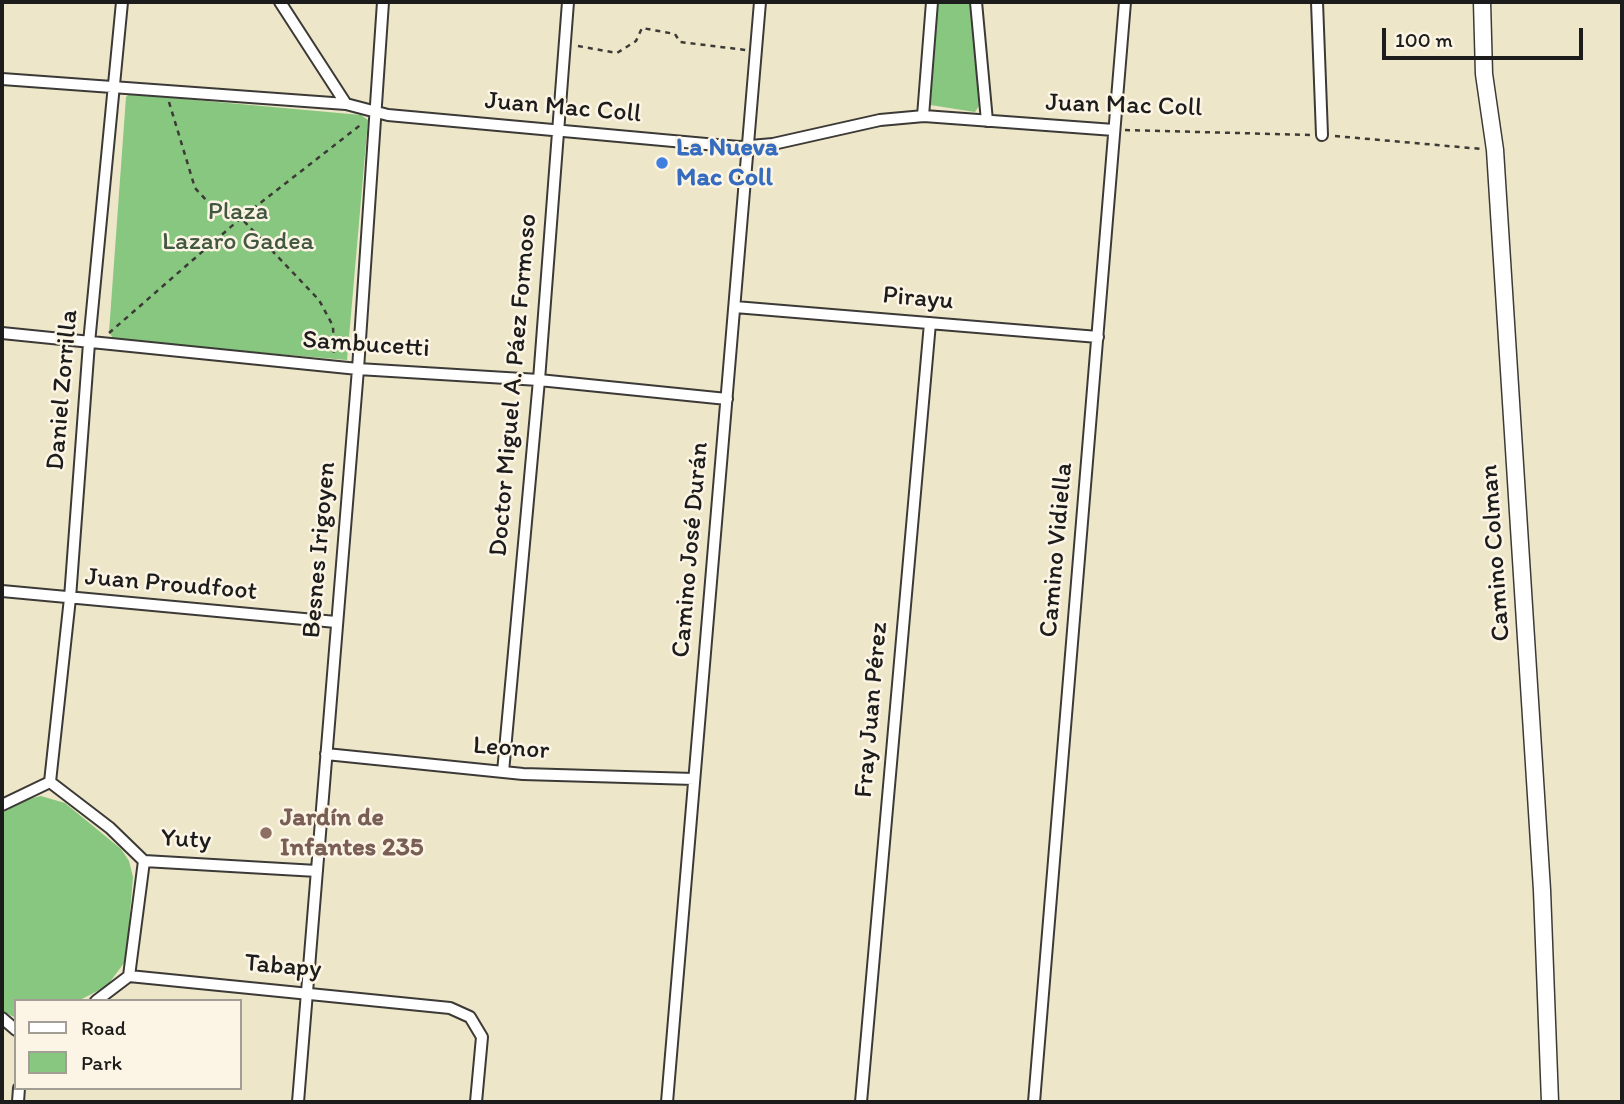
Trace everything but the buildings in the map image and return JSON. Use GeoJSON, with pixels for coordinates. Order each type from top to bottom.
{"type":"FeatureCollection","features":[{"type":"Feature","properties":{"kind":"street","name":"Daniel Zorrilla"},"geometry":{"type":"LineString","coordinates":[[50,782],[70,598],[122,2]]}},
{"type":"Feature","properties":{"kind":"street"},"geometry":{"type":"LineString","coordinates":[[280,2],[346,104]]}},
{"type":"Feature","properties":{"kind":"street","name":"Besnes Irigoyen"},"geometry":{"type":"LineString","coordinates":[[298,1102],[358,369],[383,2]]}},
{"type":"Feature","properties":{"kind":"street","name":"Doctor Miguel A. Páez Formoso"},"geometry":{"type":"LineString","coordinates":[[503,772],[539,380],[568,2]]}},
{"type":"Feature","properties":{"kind":"street","name":"Camino José Durán"},"geometry":{"type":"LineString","coordinates":[[667,1102],[760,2]]}},
{"type":"Feature","properties":{"kind":"street"},"geometry":{"type":"LineString","coordinates":[[923,116],[932,2]]}},
{"type":"Feature","properties":{"kind":"street"},"geometry":{"type":"LineString","coordinates":[[976,2],[987,121]]}},
{"type":"Feature","properties":{"kind":"street","name":"Camino Vidiella"},"geometry":{"type":"LineString","coordinates":[[1034,1102],[1125,2]]}},
{"type":"Feature","properties":{"kind":"street"},"geometry":{"type":"LineString","coordinates":[[1317,2],[1322,135]]}},
{"type":"Feature","properties":{"kind":"street","name":"Camino Colman"},"geometry":{"type":"LineString","coordinates":[[1482,2],[1484,74],[1496,150],[1542,890],[1550,1102]]}},
{"type":"Feature","properties":{"kind":"street","name":"Juan Mac Coll"},"geometry":{"type":"LineString","coordinates":[[2,79],[346,104],[377,113],[747,147],[773,144],[880,120],[923,116],[1114,130]]}},
{"type":"Feature","properties":{"kind":"street","name":"Pirayu"},"geometry":{"type":"LineString","coordinates":[[735,307],[1097,337]]}},
{"type":"Feature","properties":{"kind":"street","name":"Fray Juan Pérez"},"geometry":{"type":"LineString","coordinates":[[860,1102],[930,323]]}},
{"type":"Feature","properties":{"kind":"street","name":"Sambucetti"},"geometry":{"type":"LineString","coordinates":[[2,334],[358,369],[539,380],[727,399]]}},
{"type":"Feature","properties":{"kind":"street","name":"Juan Proudfoot"},"geometry":{"type":"LineString","coordinates":[[2,591],[336,622]]}},
{"type":"Feature","properties":{"kind":"street","name":"Leonor"},"geometry":{"type":"LineString","coordinates":[[326,754],[503,772],[694,779]]}},
{"type":"Feature","properties":{"kind":"street"},"geometry":{"type":"LineString","coordinates":[[2,805],[50,782]]}},
{"type":"Feature","properties":{"kind":"street","name":"Yuty"},"geometry":{"type":"LineString","coordinates":[[50,782],[110,828],[144,860],[317,871]]}},
{"type":"Feature","properties":{"kind":"street"},"geometry":{"type":"LineString","coordinates":[[99,999],[129,976],[144,860]]}},
{"type":"Feature","properties":{"kind":"street","name":"Tabapy"},"geometry":{"type":"LineString","coordinates":[[129,976],[450,1008],[471,1019],[482,1037],[476,1102]]}},
{"type":"Feature","properties":{"kind":"path"},"geometry":{"type":"LineString","coordinates":[[565,44],[618,53],[636,41],[642,28],[675,34],[680,42],[756,51]]}},
{"type":"Feature","properties":{"kind":"path"},"geometry":{"type":"LineString","coordinates":[[166,92],[189,176],[195,188],[208,202],[241,218],[320,300],[329,314],[335,345],[333,366]]}},
{"type":"Feature","properties":{"kind":"path"},"geometry":{"type":"LineString","coordinates":[[93,343],[241,218],[377,113]]}},
{"type":"Feature","properties":{"kind":"path","name":"Juan Mac Coll"},"geometry":{"type":"LineString","coordinates":[[1114,130],[1322,135],[1496,150]]}},
{"type":"Feature","properties":{"kind":"green space"},"geometry":{"type":"Polygon","coordinates":[[[937,2],[972,2],[981,103],[975,112],[930,105],[937,2]]]}},
{"type":"Feature","properties":{"kind":"green space","name":"Plaza Lazaro Gadea"},"geometry":{"type":"Polygon","coordinates":[[[129,94],[361,115],[368,120],[347,360],[114,340],[109,332],[126,97],[129,94]]]}},
{"type":"Feature","properties":{"kind":"green space"},"geometry":{"type":"Polygon","coordinates":[[[41,796],[65,803],[121,849],[129,861],[133,877],[124,963],[107,986],[82,999],[14,999],[14,1017],[2,1011],[2,813],[25,800],[41,796]]]}},
{"type":"Feature","properties":{"kind":"place","name":"La Nueva Mac Coll"},"geometry":{"type":"Point","coordinates":[662,163]}},
{"type":"Feature","properties":{"kind":"place","name":"Jardín de Infantes 235"},"geometry":{"type":"Point","coordinates":[266,833]}}]}
